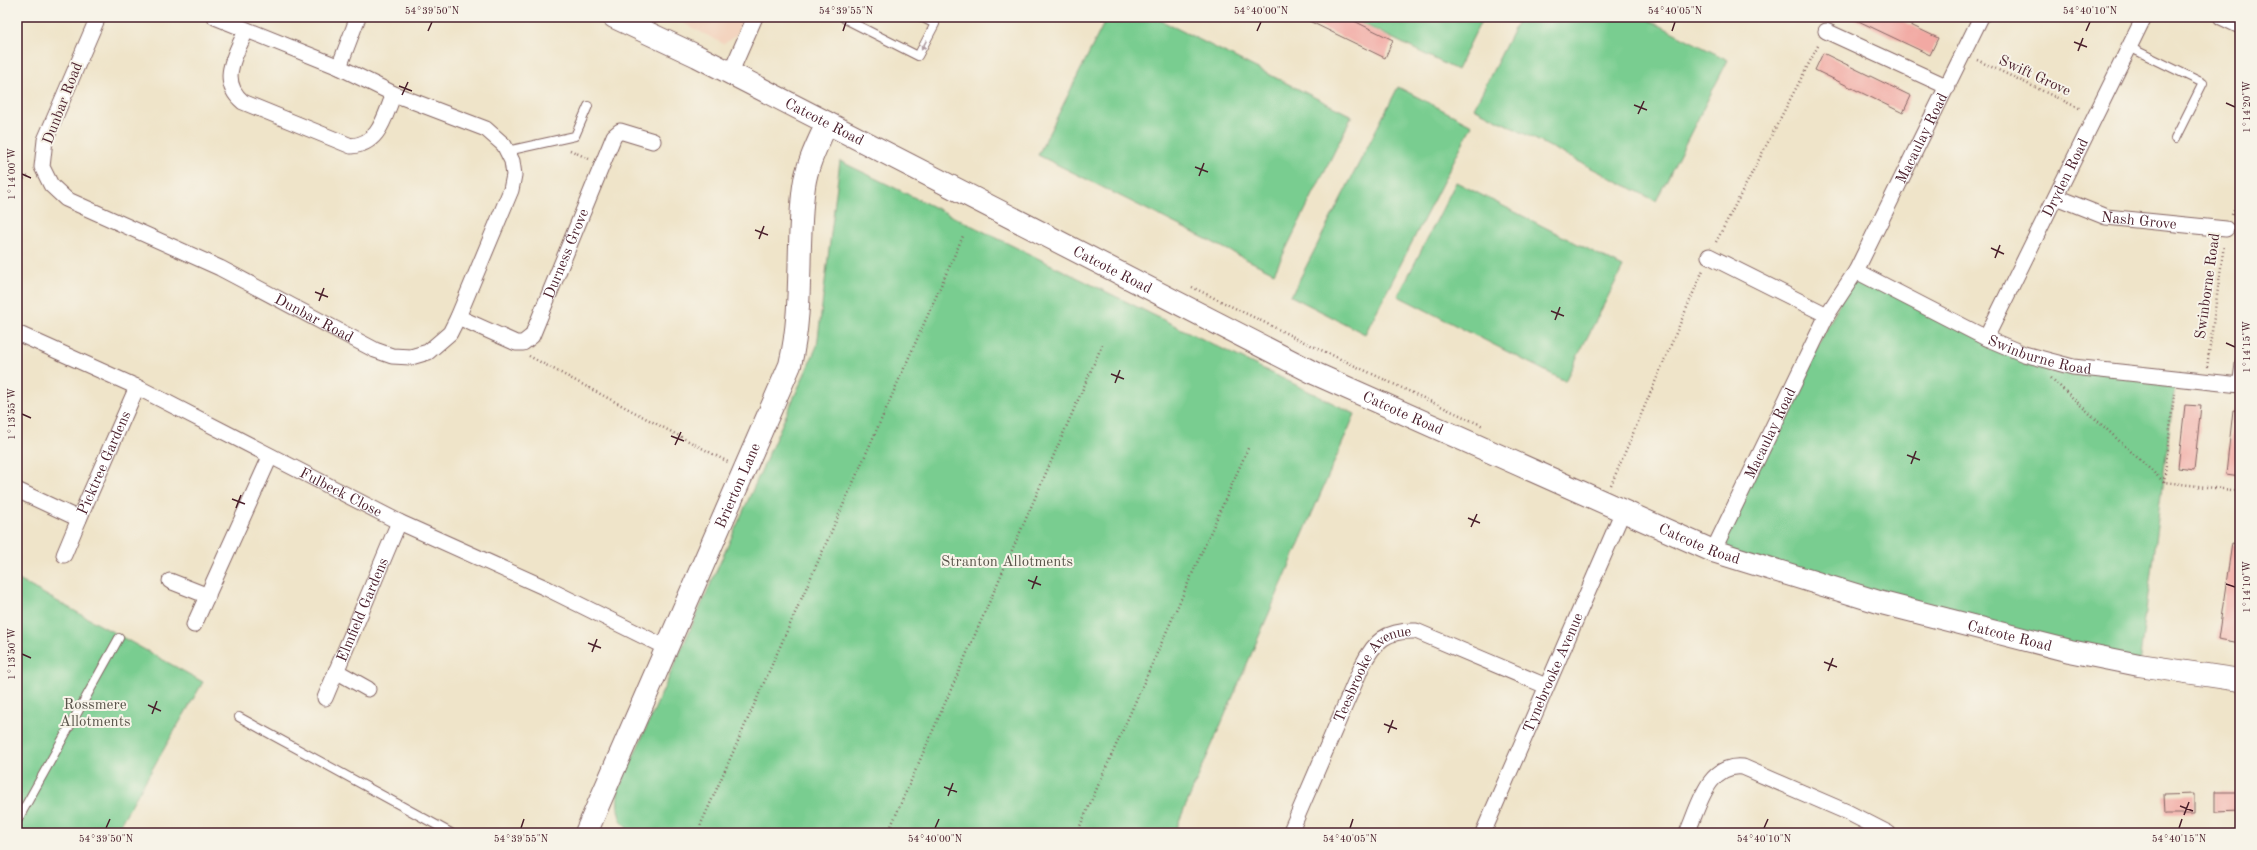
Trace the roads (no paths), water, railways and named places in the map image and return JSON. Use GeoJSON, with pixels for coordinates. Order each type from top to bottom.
{"type":"FeatureCollection","features":[{"type":"Feature","properties":{"kind":"street","name":"Dunbar Road"},"geometry":{"type":"LineString","coordinates":[[98,17],[45,140],[42,167],[51,185],[66,199],[220,268],[376,350],[392,356],[411,357],[428,352],[443,341],[458,317],[511,190],[514,175],[512,161],[504,145],[486,129],[394,94],[339,67],[246,31],[215,17]]}},
{"type":"Feature","properties":{"kind":"street"},"geometry":{"type":"LineString","coordinates":[[339,67],[358,17]]}},
{"type":"Feature","properties":{"kind":"street","name":"Catcote Road"},"geometry":{"type":"LineString","coordinates":[[614,17],[697,56],[1316,374],[1713,551],[1882,603],[2070,651],[2140,665],[2240,680]]}},
{"type":"Feature","properties":{"kind":"street"},"geometry":{"type":"LineString","coordinates":[[730,74],[755,17]]}},
{"type":"Feature","properties":{"kind":"street","name":"Macaulay Road"},"geometry":{"type":"LineString","coordinates":[[1713,551],[1827,315],[1856,271],[1948,87],[1980,17]]}},
{"type":"Feature","properties":{"kind":"street","name":"Dryden Road"},"geometry":{"type":"LineString","coordinates":[[1986,338],[2144,17]]}},
{"type":"Feature","properties":{"kind":"street"},"geometry":{"type":"LineString","coordinates":[[2221,17],[2240,26]]}},
{"type":"Feature","properties":{"kind":"street"},"geometry":{"type":"LineString","coordinates":[[246,31],[231,66],[229,78],[231,87],[236,96],[243,102],[351,146],[361,145],[372,140],[378,133],[394,94]]}},
{"type":"Feature","properties":{"kind":"street","name":"Macaulay Road"},"geometry":{"type":"LineString","coordinates":[[1826,31],[1948,87]]}},
{"type":"Feature","properties":{"kind":"street","name":"Brierton Lane"},"geometry":{"type":"LineString","coordinates":[[586,833],[784,382],[792,358],[796,338],[804,185],[813,155],[827,123]]}},
{"type":"Feature","properties":{"kind":"street","name":"Durness Grove"},"geometry":{"type":"LineString","coordinates":[[458,317],[516,343],[523,343],[532,336],[614,136],[620,130],[653,141]]}},
{"type":"Feature","properties":{"kind":"street","name":"Nash Grove"},"geometry":{"type":"LineString","coordinates":[[2056,197],[2106,217],[2226,229]]}},
{"type":"Feature","properties":{"kind":"street"},"geometry":{"type":"LineString","coordinates":[[1709,256],[1827,315]]}},
{"type":"Feature","properties":{"kind":"street","name":"Swinburne Road"},"geometry":{"type":"LineString","coordinates":[[1856,271],[1986,338],[2024,354],[2073,367],[2238,384]]}},
{"type":"Feature","properties":{"kind":"street","name":"Fulbeck Close"},"geometry":{"type":"LineString","coordinates":[[17,333],[137,388],[399,522],[548,589],[667,648]]}},
{"type":"Feature","properties":{"kind":"street","name":"Picktree Gardens"},"geometry":{"type":"LineString","coordinates":[[17,490],[79,519],[137,388]]}},
{"type":"Feature","properties":{"kind":"street"},"geometry":{"type":"LineString","coordinates":[[194,625],[270,457]]}},
{"type":"Feature","properties":{"kind":"street","name":"Tynebrooke Avenue"},"geometry":{"type":"LineString","coordinates":[[1482,833],[1623,512]]}},
{"type":"Feature","properties":{"kind":"street"},"geometry":{"type":"LineString","coordinates":[[64,555],[79,519]]}},
{"type":"Feature","properties":{"kind":"street","name":"Elmfield Gardens"},"geometry":{"type":"LineString","coordinates":[[325,698],[399,522]]}},
{"type":"Feature","properties":{"kind":"street"},"geometry":{"type":"LineString","coordinates":[[170,581],[208,596]]}},
{"type":"Feature","properties":{"kind":"street","name":"Teesbrooke Avenue"},"geometry":{"type":"LineString","coordinates":[[1290,833],[1366,659],[1376,644],[1386,635],[1401,630],[1416,631],[1546,686]]}},
{"type":"Feature","properties":{"kind":"street"},"geometry":{"type":"LineString","coordinates":[[336,671],[368,689]]}},
{"type":"Feature","properties":{"kind":"street"},"geometry":{"type":"LineString","coordinates":[[1687,833],[1709,781],[1723,769],[1733,766],[1743,767],[1847,812],[1888,833]]}},
{"type":"Feature","properties":{"kind":"lane"},"geometry":{"type":"LineString","coordinates":[[847,17],[845,19],[918,56],[935,24],[921,17]]}},
{"type":"Feature","properties":{"kind":"lane"},"geometry":{"type":"LineString","coordinates":[[2130,48],[2203,83],[2175,139]]}},
{"type":"Feature","properties":{"kind":"lane"},"geometry":{"type":"LineString","coordinates":[[507,151],[576,136],[588,106]]}},
{"type":"Feature","properties":{"kind":"lane"},"geometry":{"type":"LineString","coordinates":[[2238,384],[2240,360]]}},
{"type":"Feature","properties":{"kind":"lane"},"geometry":{"type":"LineString","coordinates":[[17,821],[119,638]]}},
{"type":"Feature","properties":{"kind":"lane"},"geometry":{"type":"LineString","coordinates":[[239,717],[451,833]]}},
{"type":"Feature","properties":{"kind":"park label","name":"Stranton Allotments"},"geometry":{"type":"Point","coordinates":[1007,561]}},
{"type":"Feature","properties":{"kind":"park label","name":"Rossmere Allotments"},"geometry":{"type":"Point","coordinates":[95,712]}}]}
